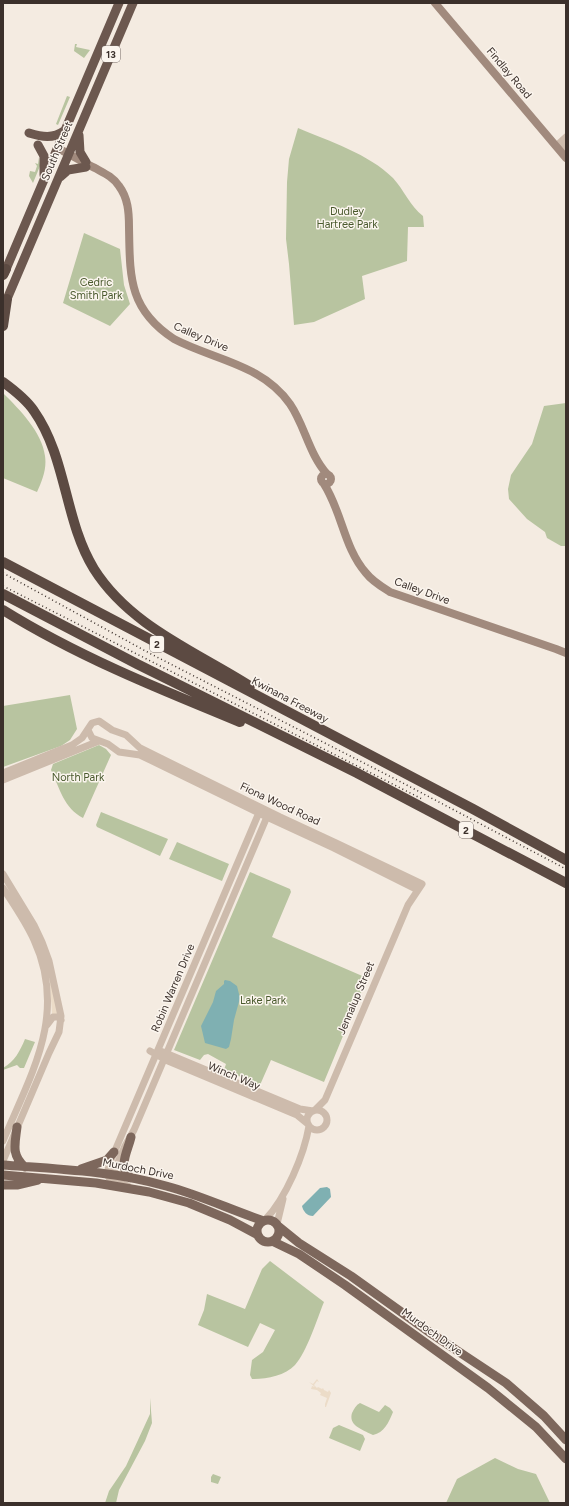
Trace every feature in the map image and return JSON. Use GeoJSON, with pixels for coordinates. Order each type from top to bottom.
{"type":"FeatureCollection","features":[{"type":"Feature","properties":{"kind":"highway"},"geometry":{"type":"LineString","coordinates":[[110,3],[113,16]]}},
{"type":"Feature","properties":{"kind":"highway","name":"South Street"},"geometry":{"type":"LineString","coordinates":[[4,274],[119,3]]}},
{"type":"Feature","properties":{"kind":"highway","name":"South Street"},"geometry":{"type":"LineString","coordinates":[[5,304],[133,3]]}},
{"type":"Feature","properties":{"kind":"highway"},"geometry":{"type":"LineString","coordinates":[[57,181],[64,172],[68,170],[88,166],[82,157],[79,146],[80,128]]}},
{"type":"Feature","properties":{"kind":"highway"},"geometry":{"type":"LineString","coordinates":[[29,133],[52,137],[58,136],[64,131]]}},
{"type":"Feature","properties":{"kind":"highway"},"geometry":{"type":"LineString","coordinates":[[38,145],[44,156],[43,182]]}},
{"type":"Feature","properties":{"kind":"highway"},"geometry":{"type":"LineString","coordinates":[[20,236],[25,242],[32,240]]}},
{"type":"Feature","properties":{"kind":"highway"},"geometry":{"type":"LineString","coordinates":[[3,326],[5,304]]}},
{"type":"Feature","properties":{"kind":"highway"},"geometry":{"type":"LineString","coordinates":[[3,382],[34,410],[48,435],[60,469],[74,526],[93,567],[122,604],[141,620],[162,634],[235,676],[312,725]]}},
{"type":"Feature","properties":{"kind":"highway","name":"Kwinana Freeway"},"geometry":{"type":"LineString","coordinates":[[3,562],[473,809],[566,860]]}},
{"type":"Feature","properties":{"kind":"highway","name":"2"},"geometry":{"type":"LineString","coordinates":[[3,594],[131,661],[357,773],[566,882]]}},
{"type":"Feature","properties":{"kind":"highway"},"geometry":{"type":"LineString","coordinates":[[3,610],[59,641],[164,691],[310,751]]}},
{"type":"Feature","properties":{"kind":"highway"},"geometry":{"type":"LineString","coordinates":[[509,853],[566,887]]}},
{"type":"Feature","properties":{"kind":"main road","name":"Findlay Road"},"geometry":{"type":"LineString","coordinates":[[435,3],[566,158]]}},
{"type":"Feature","properties":{"kind":"main road","name":"Calley Drive"},"geometry":{"type":"LineString","coordinates":[[56,151],[113,179],[126,196],[129,215],[132,280],[136,297],[146,314],[156,326],[174,339],[244,367],[263,378],[276,388],[294,410],[326,479],[349,542],[360,566],[370,578],[382,587],[405,597],[566,653]]}},
{"type":"Feature","properties":{"kind":"main road","name":"Calley Drive"},"geometry":{"type":"LineString","coordinates":[[556,649],[566,649]]}},
{"type":"Feature","properties":{"kind":"main road"},"geometry":{"type":"LineString","coordinates":[[17,1127],[15,1155],[19,1162],[25,1166]]}},
{"type":"Feature","properties":{"kind":"main road"},"geometry":{"type":"LineString","coordinates":[[131,1137],[124,1163],[126,1173],[131,1178]]}},
{"type":"Feature","properties":{"kind":"main road"},"geometry":{"type":"LineString","coordinates":[[78,1170],[106,1160],[114,1152]]}},
{"type":"Feature","properties":{"kind":"main road","name":"Murdoch Drive"},"geometry":{"type":"LineString","coordinates":[[3,1165],[78,1170],[131,1178],[165,1185],[264,1220],[271,1220],[299,1243],[351,1276],[432,1334],[506,1383],[541,1413],[566,1440]]}},
{"type":"Feature","properties":{"kind":"main road","name":"Murdoch Drive"},"geometry":{"type":"LineString","coordinates":[[3,1175],[96,1183],[140,1190],[189,1204],[230,1220],[266,1241],[272,1241],[299,1254],[346,1285],[483,1384],[536,1427],[566,1459]]}},
{"type":"Feature","properties":{"kind":"main road"},"geometry":{"type":"LineString","coordinates":[[3,1185],[17,1185],[48,1178]]}},
{"type":"Feature","properties":{"kind":"main road"},"geometry":{"type":"LineString","coordinates":[[189,1204],[192,1194]]}},
{"type":"Feature","properties":{"kind":"main road"},"geometry":{"type":"LineString","coordinates":[[258,1235],[258,1228],[264,1220]]}},
{"type":"Feature","properties":{"kind":"main road"},"geometry":{"type":"LineString","coordinates":[[272,1241],[279,1233],[278,1225]]}},
{"type":"Feature","properties":{"kind":"street"},"geometry":{"type":"LineString","coordinates":[[558,148],[566,137]]}},
{"type":"Feature","properties":{"kind":"street"},"geometry":{"type":"LineString","coordinates":[[558,148],[566,144]]}},
{"type":"Feature","properties":{"kind":"street","name":"Fiona Wood Road"},"geometry":{"type":"LineString","coordinates":[[3,773],[72,745],[82,738],[92,723],[99,721],[112,730],[126,735],[140,748],[260,811],[335,845],[420,887]]}},
{"type":"Feature","properties":{"kind":"street","name":"Fiona Wood Road"},"geometry":{"type":"LineString","coordinates":[[88,730],[92,738],[108,744],[119,752],[140,755],[260,811]]}},
{"type":"Feature","properties":{"kind":"street"},"geometry":{"type":"LineString","coordinates":[[3,780],[100,740]]}},
{"type":"Feature","properties":{"kind":"street"},"geometry":{"type":"LineString","coordinates":[[126,752],[131,747],[131,740]]}},
{"type":"Feature","properties":{"kind":"street","name":"Robin Warren Drive"},"geometry":{"type":"LineString","coordinates":[[111,1175],[137,1124],[161,1054],[227,888],[260,811]]}},
{"type":"Feature","properties":{"kind":"street","name":"Robin Warren Drive"},"geometry":{"type":"LineString","coordinates":[[111,1175],[108,1167],[124,1129],[161,1054],[225,916],[268,815]]}},
{"type":"Feature","properties":{"kind":"street"},"geometry":{"type":"LineString","coordinates":[[3,874],[34,925],[42,942],[49,961],[60,1008],[61,1020],[59,1032],[3,1162]]}},
{"type":"Feature","properties":{"kind":"street","name":"Jennalup Street"},"geometry":{"type":"LineString","coordinates":[[408,905],[412,884]]}},
{"type":"Feature","properties":{"kind":"street","name":"Jennalup Street"},"geometry":{"type":"LineString","coordinates":[[264,1220],[272,1213],[284,1195],[304,1147],[309,1125],[308,1117],[325,1100],[408,905],[420,887]]}},
{"type":"Feature","properties":{"kind":"street"},"geometry":{"type":"LineString","coordinates":[[3,888],[35,942],[42,963],[47,990],[46,1025],[36,1060],[3,1141]]}},
{"type":"Feature","properties":{"kind":"street"},"geometry":{"type":"LineString","coordinates":[[227,888],[236,892]]}},
{"type":"Feature","properties":{"kind":"street"},"geometry":{"type":"LineString","coordinates":[[217,913],[225,916]]}},
{"type":"Feature","properties":{"kind":"street"},"geometry":{"type":"LineString","coordinates":[[46,1025],[53,1017],[59,1017],[61,1020]]}},
{"type":"Feature","properties":{"kind":"street","name":"Winch Way"},"geometry":{"type":"LineString","coordinates":[[161,1054],[300,1109],[314,1110]]}},
{"type":"Feature","properties":{"kind":"street","name":"Winch Way"},"geometry":{"type":"LineString","coordinates":[[161,1054],[297,1115],[309,1125]]}},
{"type":"Feature","properties":{"kind":"street","name":"Jennalup Street"},"geometry":{"type":"LineString","coordinates":[[304,1147],[314,1134],[325,1125],[325,1100]]}},
{"type":"Feature","properties":{"kind":"street"},"geometry":{"type":"LineString","coordinates":[[314,1110],[323,1112],[326,1116]]}},
{"type":"Feature","properties":{"kind":"street"},"geometry":{"type":"LineString","coordinates":[[124,1129],[131,1124],[137,1124]]}},
{"type":"Feature","properties":{"kind":"street"},"geometry":{"type":"LineString","coordinates":[[309,1125],[315,1129],[321,1129]]}},
{"type":"Feature","properties":{"kind":"street"},"geometry":{"type":"LineString","coordinates":[[96,1183],[105,1180],[111,1175],[118,1182],[140,1190]]}},
{"type":"Feature","properties":{"kind":"street","name":"Jennalup Street"},"geometry":{"type":"LineString","coordinates":[[278,1225],[284,1195]]}},
{"type":"Feature","properties":{"kind":"green space"},"geometry":{"type":"Polygon","coordinates":[[[75,44],[77,44],[76,47],[90,50],[84,58],[74,51],[75,44]]]}},
{"type":"Feature","properties":{"kind":"green space"},"geometry":{"type":"Polygon","coordinates":[[[67,96],[70,97],[58,125],[56,124],[67,96]]]}},
{"type":"Feature","properties":{"kind":"green space","name":"Dudley Hartree Park"},"geometry":{"type":"Polygon","coordinates":[[[298,128],[361,155],[383,169],[393,178],[414,208],[423,216],[424,227],[408,227],[407,261],[362,276],[365,299],[314,322],[294,325],[286,239],[287,182],[289,159],[298,128]]]}},
{"type":"Feature","properties":{"kind":"green space"},"geometry":{"type":"Polygon","coordinates":[[[39,157],[40,166],[33,183],[29,176],[30,171],[35,172],[37,166],[35,163],[38,164],[39,157]]]}},
{"type":"Feature","properties":{"kind":"green space","name":"Cedric Smith Park"},"geometry":{"type":"Polygon","coordinates":[[[84,233],[120,249],[124,285],[130,304],[110,326],[63,303],[84,233]]]}},
{"type":"Feature","properties":{"kind":"green space"},"geometry":{"type":"Polygon","coordinates":[[[3,393],[29,422],[40,438],[45,456],[45,470],[37,492],[3,478],[3,393]]]}},
{"type":"Feature","properties":{"kind":"green space"},"geometry":{"type":"Polygon","coordinates":[[[566,403],[566,546],[561,546],[547,538],[545,532],[527,519],[509,499],[508,489],[511,475],[532,444],[544,406],[566,403]]]}},
{"type":"Feature","properties":{"kind":"green space"},"geometry":{"type":"Polygon","coordinates":[[[70,695],[77,729],[70,740],[61,746],[3,767],[3,706],[70,695]]]}},
{"type":"Feature","properties":{"kind":"green space","name":"North Park"},"geometry":{"type":"Polygon","coordinates":[[[99,745],[106,749],[111,755],[83,818],[71,809],[63,797],[51,770],[53,764],[99,745]]]}},
{"type":"Feature","properties":{"kind":"green space"},"geometry":{"type":"Polygon","coordinates":[[[101,812],[168,839],[160,856],[97,827],[96,825],[101,812]]]}},
{"type":"Feature","properties":{"kind":"green space"},"geometry":{"type":"Polygon","coordinates":[[[177,842],[229,864],[222,881],[169,859],[177,842]]]}},
{"type":"Feature","properties":{"kind":"green space","name":"Lake Park"},"geometry":{"type":"Polygon","coordinates":[[[250,872],[290,889],[291,892],[272,937],[367,978],[324,1082],[271,1060],[260,1085],[224,1070],[226,1064],[208,1054],[204,1055],[200,1060],[174,1050],[250,872]]]}},
{"type":"Feature","properties":{"kind":"green space"},"geometry":{"type":"Polygon","coordinates":[[[25,1039],[35,1042],[24,1068],[20,1068],[17,1065],[3,1070],[3,1068],[17,1055],[25,1039]]]}},
{"type":"Feature","properties":{"kind":"green space"},"geometry":{"type":"Polygon","coordinates":[[[270,1261],[324,1302],[308,1344],[295,1365],[286,1372],[275,1376],[252,1379],[250,1375],[252,1360],[263,1352],[275,1330],[260,1323],[248,1347],[198,1325],[204,1310],[207,1294],[245,1309],[262,1269],[270,1261]]]}},
{"type":"Feature","properties":{"kind":"green space"},"geometry":{"type":"Polygon","coordinates":[[[150,1398],[152,1423],[145,1441],[119,1490],[116,1503],[105,1503],[109,1491],[126,1466],[150,1414],[150,1398]]]}},
{"type":"Feature","properties":{"kind":"green space"},"geometry":{"type":"Polygon","coordinates":[[[360,1403],[379,1412],[385,1405],[393,1412],[388,1423],[377,1434],[373,1435],[361,1429],[352,1421],[352,1413],[356,1406],[360,1403]]]}},
{"type":"Feature","properties":{"kind":"green space"},"geometry":{"type":"Polygon","coordinates":[[[339,1425],[363,1435],[365,1439],[360,1451],[329,1438],[333,1428],[339,1425]]]}},
{"type":"Feature","properties":{"kind":"green space"},"geometry":{"type":"Polygon","coordinates":[[[495,1458],[518,1469],[536,1474],[550,1503],[446,1503],[457,1479],[495,1458]]]}},
{"type":"Feature","properties":{"kind":"green space"},"geometry":{"type":"Polygon","coordinates":[[[213,1474],[221,1477],[218,1484],[211,1482],[211,1477],[213,1474]]]}},
{"type":"Feature","properties":{"kind":"shaded area"},"geometry":{"type":"Polygon","coordinates":[[[24,912],[48,964],[58,1014],[52,1014],[50,983],[46,964],[24,912]]]}},
{"type":"Feature","properties":{"kind":"shaded area"},"geometry":{"type":"Polygon","coordinates":[[[317,1379],[319,1382],[317,1381],[314,1385],[317,1388],[323,1388],[328,1392],[329,1390],[331,1393],[326,1407],[325,1404],[327,1398],[320,1395],[321,1393],[317,1390],[311,1389],[312,1386],[315,1387],[309,1382],[313,1384],[317,1379]]]}},
{"type":"Feature","properties":{"kind":"water"},"geometry":{"type":"Polygon","coordinates":[[[224,981],[230,981],[237,986],[240,998],[229,1047],[226,1049],[205,1043],[201,1026],[213,1002],[216,991],[224,984],[224,981]]]}},
{"type":"Feature","properties":{"kind":"water"},"geometry":{"type":"Polygon","coordinates":[[[327,1187],[330,1189],[331,1197],[313,1216],[307,1214],[302,1206],[320,1188],[327,1187]]]}},
{"type":"Feature","properties":{"kind":"railway"},"geometry":{"type":"LineString","coordinates":[[3,573],[151,654],[399,781],[566,869]]}},
{"type":"Feature","properties":{"kind":"railway"},"geometry":{"type":"LineString","coordinates":[[3,586],[422,799]]}}]}
